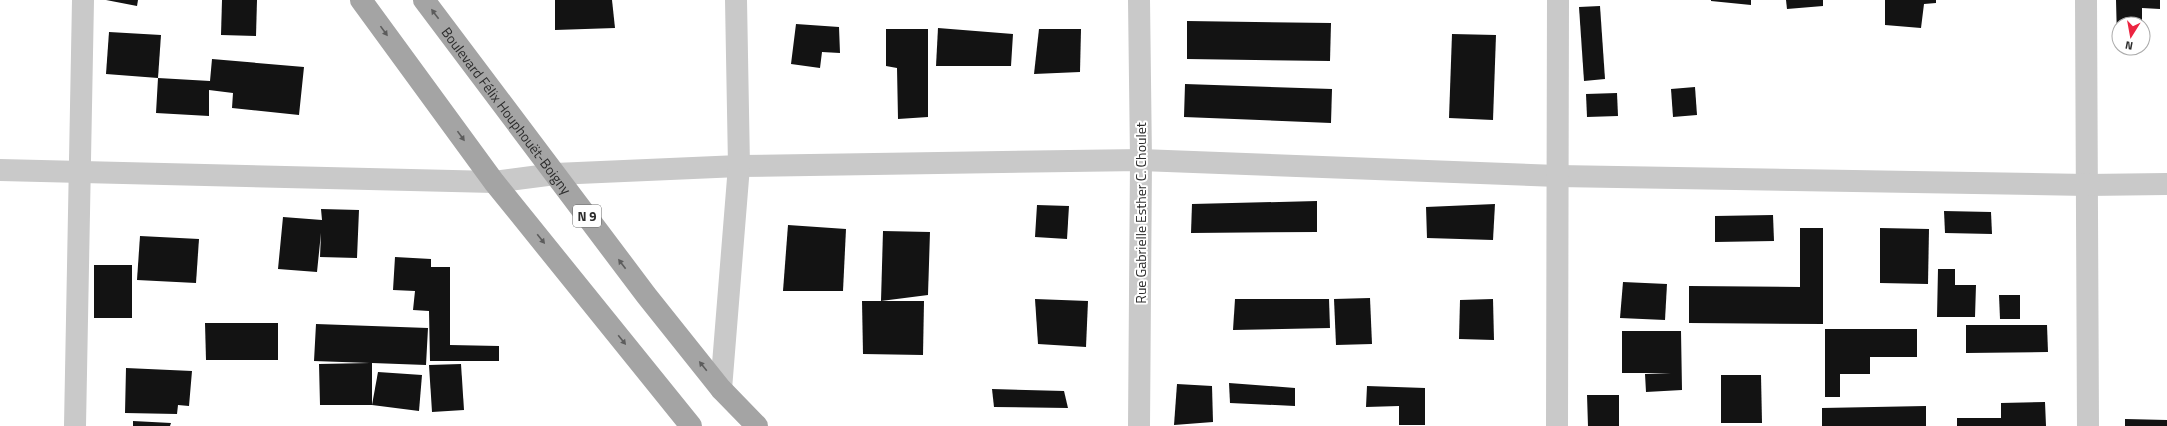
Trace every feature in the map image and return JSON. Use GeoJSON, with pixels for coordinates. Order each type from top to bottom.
{"type":"FeatureCollection","features":[{"type":"Feature","properties":{"kind":"main road"},"geometry":{"type":"LineString","coordinates":[[361,0],[494,182],[691,426]]}},
{"type":"Feature","properties":{"kind":"main road","name":"Boulevard Félix Houphouët-Boigny"},"geometry":{"type":"LineString","coordinates":[[424,0],[646,295],[721,389],[757,426]]}},
{"type":"Feature","properties":{"kind":"street"},"geometry":{"type":"LineString","coordinates":[[75,426],[83,0]]}},
{"type":"Feature","properties":{"kind":"street"},"geometry":{"type":"LineString","coordinates":[[721,389],[739,166],[736,0]]}},
{"type":"Feature","properties":{"kind":"street","name":"Rue Gabrielle Esther C. Choulet"},"geometry":{"type":"LineString","coordinates":[[1139,0],[1141,160],[1139,426]]}},
{"type":"Feature","properties":{"kind":"street"},"geometry":{"type":"LineString","coordinates":[[1557,426],[1558,0]]}},
{"type":"Feature","properties":{"kind":"street"},"geometry":{"type":"LineString","coordinates":[[2086,0],[2088,426]]}},
{"type":"Feature","properties":{"kind":"street"},"geometry":{"type":"LineString","coordinates":[[0,170],[494,182],[555,174],[739,166],[1141,160],[1558,176],[2087,185],[2167,184]]}},
{"type":"Feature","properties":{"kind":"building"},"geometry":{"type":"Polygon","coordinates":[[[106,0],[138,0],[137,6],[106,0]]]}},
{"type":"Feature","properties":{"kind":"building"},"geometry":{"type":"Polygon","coordinates":[[[222,0],[257,0],[256,36],[221,35],[222,0]]]}},
{"type":"Feature","properties":{"kind":"building"},"geometry":{"type":"Polygon","coordinates":[[[555,0],[612,0],[615,28],[555,30],[555,0]]]}},
{"type":"Feature","properties":{"kind":"building"},"geometry":{"type":"Polygon","coordinates":[[[1751,0],[1751,5],[1711,1],[1751,0]]]}},
{"type":"Feature","properties":{"kind":"building"},"geometry":{"type":"Polygon","coordinates":[[[1786,0],[1823,0],[1823,6],[1787,9],[1786,0]]]}},
{"type":"Feature","properties":{"kind":"building"},"geometry":{"type":"Polygon","coordinates":[[[1885,0],[1936,0],[1936,3],[1924,4],[1921,28],[1885,25],[1885,0]]]}},
{"type":"Feature","properties":{"kind":"building"},"geometry":{"type":"Polygon","coordinates":[[[2116,0],[2160,0],[2160,9],[2142,8],[2142,16],[2116,16],[2116,0]]]}},
{"type":"Feature","properties":{"kind":"building"},"geometry":{"type":"Polygon","coordinates":[[[1600,6],[1605,79],[1584,81],[1579,7],[1600,6]]]}},
{"type":"Feature","properties":{"kind":"building"},"geometry":{"type":"Polygon","coordinates":[[[1187,21],[1331,23],[1330,61],[1187,59],[1187,21]]]}},
{"type":"Feature","properties":{"kind":"building"},"geometry":{"type":"Polygon","coordinates":[[[796,24],[839,27],[840,53],[822,52],[820,68],[791,64],[796,24]]]}},
{"type":"Feature","properties":{"kind":"building"},"geometry":{"type":"Polygon","coordinates":[[[938,28],[1013,34],[1011,66],[936,66],[938,28]]]}},
{"type":"Feature","properties":{"kind":"building"},"geometry":{"type":"Polygon","coordinates":[[[886,29],[928,29],[928,117],[898,119],[897,68],[886,66],[886,29]]]}},
{"type":"Feature","properties":{"kind":"building"},"geometry":{"type":"Polygon","coordinates":[[[1039,29],[1081,29],[1080,72],[1034,74],[1039,29]]]}},
{"type":"Feature","properties":{"kind":"building"},"geometry":{"type":"Polygon","coordinates":[[[109,32],[161,35],[158,78],[106,74],[109,32]]]}},
{"type":"Feature","properties":{"kind":"building"},"geometry":{"type":"Polygon","coordinates":[[[1452,34],[1496,35],[1493,120],[1449,118],[1452,34]]]}},
{"type":"Feature","properties":{"kind":"building"},"geometry":{"type":"Polygon","coordinates":[[[212,59],[304,67],[299,115],[232,108],[233,93],[209,90],[209,116],[156,113],[158,78],[210,81],[212,59]]]}},
{"type":"Feature","properties":{"kind":"building"},"geometry":{"type":"Polygon","coordinates":[[[1185,84],[1332,89],[1331,123],[1184,117],[1185,84]]]}},
{"type":"Feature","properties":{"kind":"building"},"geometry":{"type":"Polygon","coordinates":[[[1695,87],[1697,115],[1673,117],[1671,89],[1695,87]]]}},
{"type":"Feature","properties":{"kind":"building"},"geometry":{"type":"Polygon","coordinates":[[[1617,93],[1618,116],[1587,117],[1586,94],[1617,93]]]}},
{"type":"Feature","properties":{"kind":"building"},"geometry":{"type":"Polygon","coordinates":[[[1317,201],[1317,232],[1191,233],[1192,204],[1317,201]]]}},
{"type":"Feature","properties":{"kind":"building"},"geometry":{"type":"Polygon","coordinates":[[[1495,204],[1493,240],[1427,238],[1426,207],[1495,204]]]}},
{"type":"Feature","properties":{"kind":"building"},"geometry":{"type":"Polygon","coordinates":[[[1037,205],[1069,206],[1067,239],[1035,237],[1037,205]]]}},
{"type":"Feature","properties":{"kind":"building"},"geometry":{"type":"Polygon","coordinates":[[[321,209],[359,210],[357,258],[320,257],[321,233],[317,272],[278,269],[283,217],[322,220],[321,209]]]}},
{"type":"Feature","properties":{"kind":"building"},"geometry":{"type":"Polygon","coordinates":[[[1944,211],[1991,212],[1992,234],[1945,233],[1944,211]]]}},
{"type":"Feature","properties":{"kind":"building"},"geometry":{"type":"Polygon","coordinates":[[[1773,215],[1774,241],[1715,242],[1715,216],[1773,215]]]}},
{"type":"Feature","properties":{"kind":"building"},"geometry":{"type":"Polygon","coordinates":[[[788,225],[846,229],[843,291],[783,291],[788,225]]]}},
{"type":"Feature","properties":{"kind":"building"},"geometry":{"type":"Polygon","coordinates":[[[1800,228],[1823,228],[1823,324],[1689,323],[1689,286],[1800,287],[1800,228]]]}},
{"type":"Feature","properties":{"kind":"building"},"geometry":{"type":"Polygon","coordinates":[[[1880,228],[1929,229],[1928,284],[1880,283],[1880,228]]]}},
{"type":"Feature","properties":{"kind":"building"},"geometry":{"type":"Polygon","coordinates":[[[883,231],[930,232],[928,295],[881,301],[883,231]]]}},
{"type":"Feature","properties":{"kind":"building"},"geometry":{"type":"Polygon","coordinates":[[[140,236],[199,239],[196,283],[137,280],[140,236]]]}},
{"type":"Feature","properties":{"kind":"building"},"geometry":{"type":"Polygon","coordinates":[[[395,257],[431,259],[431,267],[450,267],[450,345],[499,346],[499,361],[430,361],[429,311],[413,310],[415,291],[393,290],[395,257]]]}},
{"type":"Feature","properties":{"kind":"building"},"geometry":{"type":"Polygon","coordinates":[[[94,265],[132,265],[132,318],[94,318],[94,265]]]}},
{"type":"Feature","properties":{"kind":"building"},"geometry":{"type":"Polygon","coordinates":[[[1938,269],[1955,269],[1955,285],[1976,285],[1975,317],[1937,317],[1938,269]]]}},
{"type":"Feature","properties":{"kind":"building"},"geometry":{"type":"Polygon","coordinates":[[[1623,282],[1667,284],[1665,320],[1620,318],[1623,282]]]}},
{"type":"Feature","properties":{"kind":"building"},"geometry":{"type":"Polygon","coordinates":[[[1999,295],[2020,295],[2020,319],[2000,319],[1999,295]]]}},
{"type":"Feature","properties":{"kind":"building"},"geometry":{"type":"Polygon","coordinates":[[[1370,298],[1372,344],[1336,345],[1334,299],[1370,298]]]}},
{"type":"Feature","properties":{"kind":"building"},"geometry":{"type":"Polygon","coordinates":[[[1035,299],[1088,301],[1086,347],[1038,344],[1035,299]]]}},
{"type":"Feature","properties":{"kind":"building"},"geometry":{"type":"Polygon","coordinates":[[[1235,299],[1329,299],[1330,328],[1233,330],[1235,299]]]}},
{"type":"Feature","properties":{"kind":"building"},"geometry":{"type":"Polygon","coordinates":[[[1493,299],[1494,340],[1459,339],[1460,300],[1493,299]]]}},
{"type":"Feature","properties":{"kind":"building"},"geometry":{"type":"Polygon","coordinates":[[[862,301],[924,301],[923,355],[863,354],[862,301]]]}},
{"type":"Feature","properties":{"kind":"building"},"geometry":{"type":"Polygon","coordinates":[[[205,323],[278,323],[278,360],[206,360],[205,323]]]}},
{"type":"Feature","properties":{"kind":"building"},"geometry":{"type":"Polygon","coordinates":[[[316,324],[428,328],[426,365],[372,363],[372,405],[320,405],[319,364],[370,363],[314,361],[316,324]]]}},
{"type":"Feature","properties":{"kind":"building"},"geometry":{"type":"Polygon","coordinates":[[[1966,325],[2047,325],[2048,352],[1966,353],[1966,325]]]}},
{"type":"Feature","properties":{"kind":"building"},"geometry":{"type":"Polygon","coordinates":[[[1825,329],[1917,329],[1917,357],[1870,357],[1870,374],[1840,374],[1840,397],[1825,397],[1825,329]]]}},
{"type":"Feature","properties":{"kind":"building"},"geometry":{"type":"Polygon","coordinates":[[[1622,331],[1681,331],[1682,390],[1646,392],[1645,374],[1671,373],[1622,373],[1622,331]]]}},
{"type":"Feature","properties":{"kind":"building"},"geometry":{"type":"Polygon","coordinates":[[[461,364],[464,410],[432,412],[429,365],[461,364]]]}},
{"type":"Feature","properties":{"kind":"building"},"geometry":{"type":"Polygon","coordinates":[[[126,368],[192,371],[189,406],[178,405],[177,414],[125,413],[126,368]]]}},
{"type":"Feature","properties":{"kind":"building"},"geometry":{"type":"Polygon","coordinates":[[[378,372],[422,375],[419,411],[372,405],[378,372]]]}},
{"type":"Feature","properties":{"kind":"building"},"geometry":{"type":"Polygon","coordinates":[[[1721,375],[1761,375],[1762,423],[1721,423],[1721,375]]]}},
{"type":"Feature","properties":{"kind":"building"},"geometry":{"type":"Polygon","coordinates":[[[1229,383],[1295,388],[1295,406],[1230,403],[1229,383]]]}},
{"type":"Feature","properties":{"kind":"building"},"geometry":{"type":"Polygon","coordinates":[[[1177,384],[1212,386],[1213,422],[1174,425],[1177,384]]]}},
{"type":"Feature","properties":{"kind":"building"},"geometry":{"type":"Polygon","coordinates":[[[1367,386],[1425,388],[1425,425],[1399,425],[1399,406],[1366,407],[1367,386]]]}},
{"type":"Feature","properties":{"kind":"building"},"geometry":{"type":"Polygon","coordinates":[[[992,389],[1064,391],[1068,408],[994,407],[992,389]]]}},
{"type":"Feature","properties":{"kind":"building"},"geometry":{"type":"Polygon","coordinates":[[[1587,395],[1619,395],[1619,426],[1588,426],[1587,395]]]}},
{"type":"Feature","properties":{"kind":"building"},"geometry":{"type":"Polygon","coordinates":[[[2045,402],[2046,426],[1957,426],[1957,418],[2001,418],[2001,403],[2045,402]]]}},
{"type":"Feature","properties":{"kind":"building"},"geometry":{"type":"Polygon","coordinates":[[[1926,406],[1926,426],[1822,426],[1822,408],[1926,406]]]}},
{"type":"Feature","properties":{"kind":"building"},"geometry":{"type":"Polygon","coordinates":[[[2125,419],[2167,420],[2167,426],[2125,426],[2125,419]]]}},
{"type":"Feature","properties":{"kind":"building"},"geometry":{"type":"Polygon","coordinates":[[[133,421],[171,423],[170,426],[133,426],[133,421]]]}}]}
